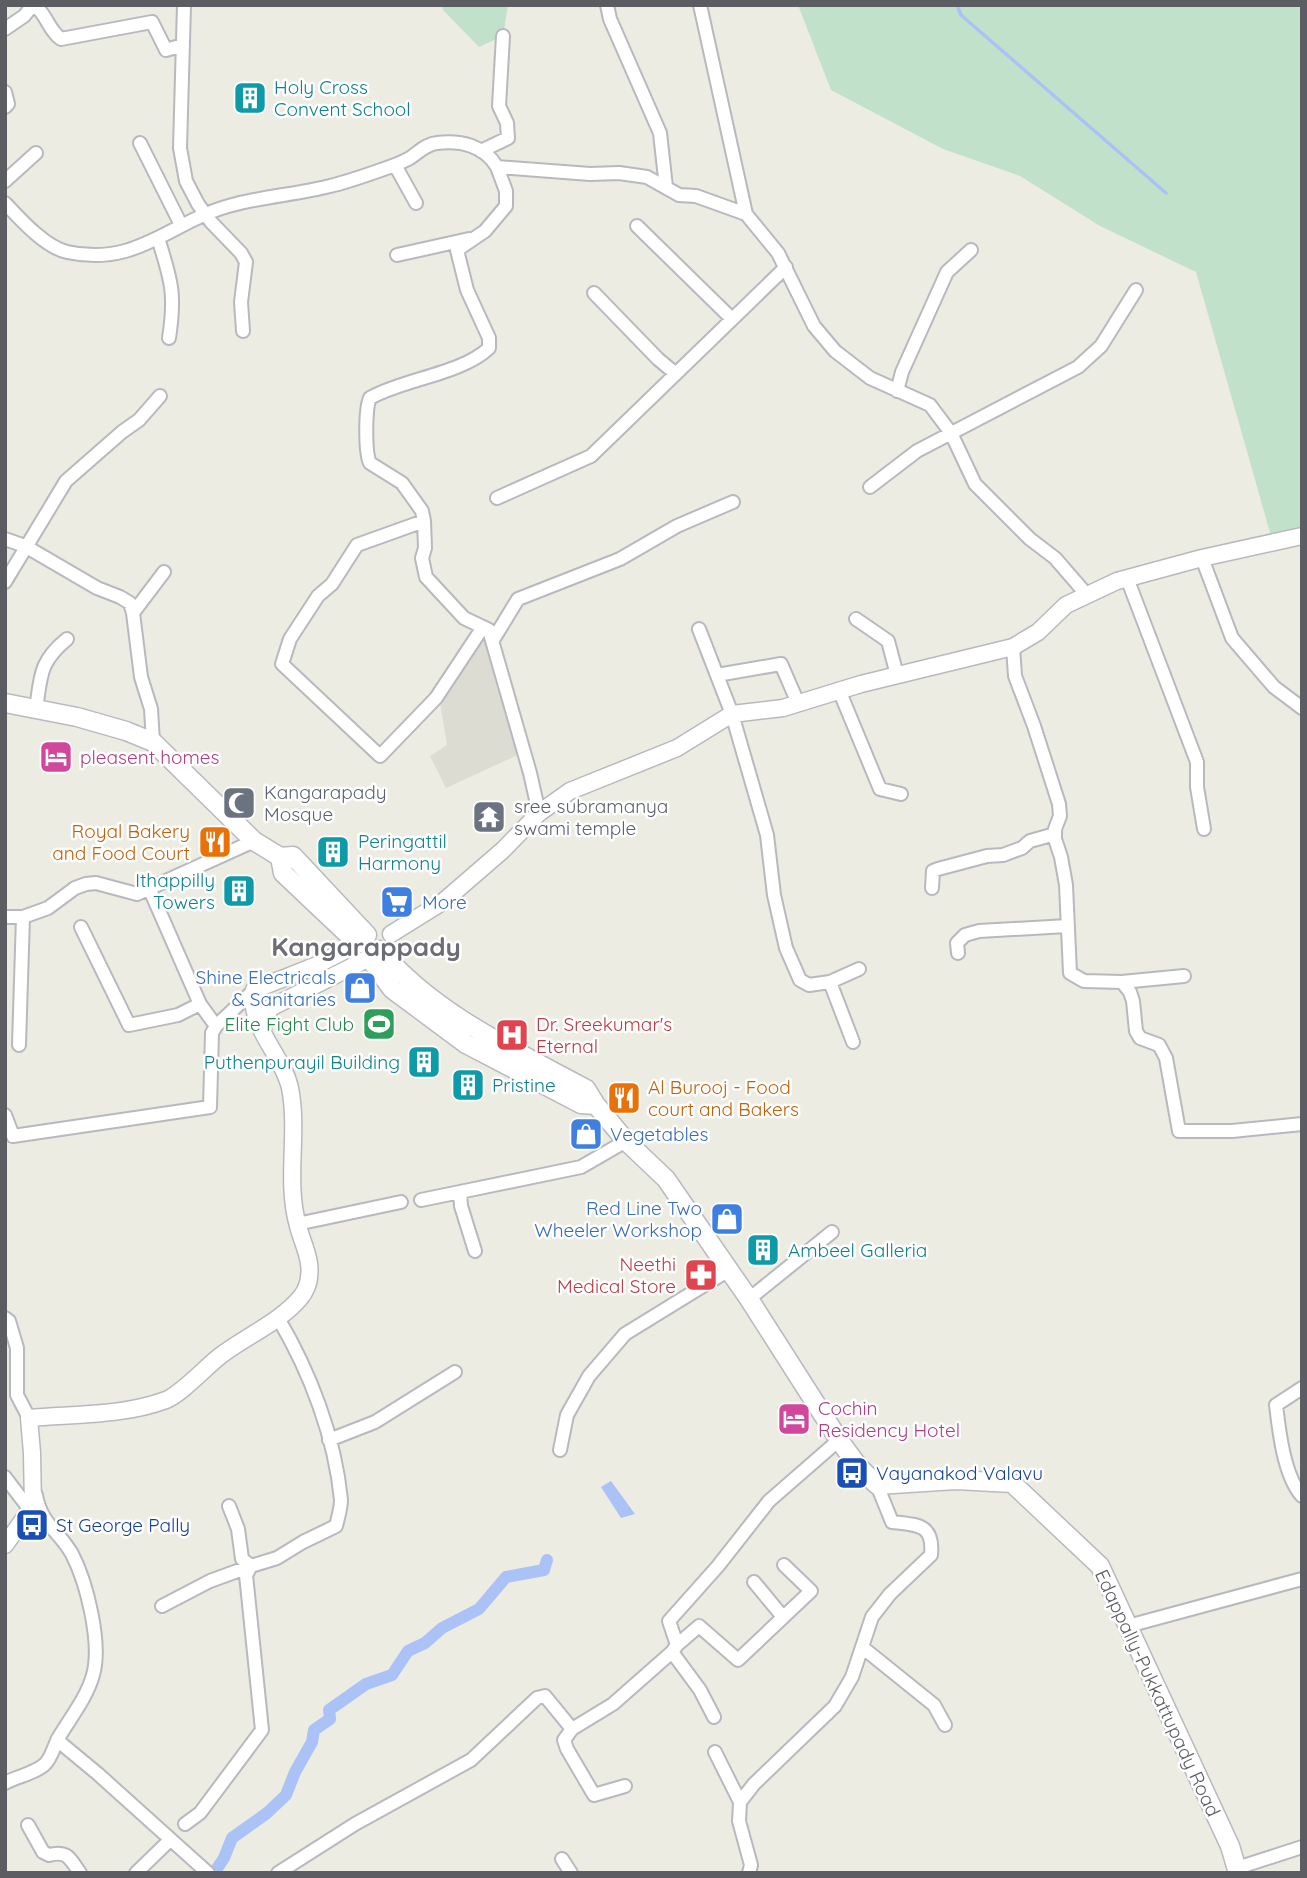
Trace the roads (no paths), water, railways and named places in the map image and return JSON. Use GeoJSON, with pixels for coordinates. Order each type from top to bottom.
{"type":"FeatureCollection","features":[{"type":"Feature","properties":{"kind":"main road"},"geometry":{"type":"LineString","coordinates":[[5,704],[77,717],[153,742],[254,841],[280,857],[283,873],[374,944],[392,989],[466,1044],[581,1104],[596,1105],[626,1141],[666,1179],[749,1299],[839,1440],[858,1466],[877,1485]]}},
{"type":"Feature","properties":{"kind":"main road","name":"Edappally-Pukkattupady Road"},"geometry":{"type":"LineString","coordinates":[[877,1485],[956,1480],[1013,1483],[1100,1566],[1230,1846],[1238,1870]]}},
{"type":"Feature","properties":{"kind":"street"},"geometry":{"type":"LineString","coordinates":[[5,29],[34,5],[42,11],[53,34],[61,39],[152,22],[166,50],[183,45]]}},
{"type":"Feature","properties":{"kind":"street"},"geometry":{"type":"LineString","coordinates":[[184,5],[180,158],[186,181],[205,214],[246,262],[241,302],[243,331]]}},
{"type":"Feature","properties":{"kind":"street"},"geometry":{"type":"LineString","coordinates":[[607,5],[610,19],[660,133],[666,187]]}},
{"type":"Feature","properties":{"kind":"street"},"geometry":{"type":"LineString","coordinates":[[700,5],[746,214],[766,237],[786,267],[814,326],[835,351],[870,378],[930,405],[951,433],[975,484],[1030,539],[1055,558],[1087,596]]}},
{"type":"Feature","properties":{"kind":"street"},"geometry":{"type":"LineString","coordinates":[[481,151],[508,138],[507,123],[499,106],[503,36]]}},
{"type":"Feature","properties":{"kind":"street"},"geometry":{"type":"LineString","coordinates":[[5,92],[8,104],[5,107]]}},
{"type":"Feature","properties":{"kind":"street"},"geometry":{"type":"LineString","coordinates":[[140,143],[181,225]]}},
{"type":"Feature","properties":{"kind":"street"},"geometry":{"type":"LineString","coordinates":[[5,203],[54,247],[103,255],[120,254],[205,214],[234,204],[332,186],[395,165],[430,144],[460,143],[490,156],[506,191],[506,206],[485,231],[457,250],[467,290],[489,338],[489,348],[463,363],[370,398],[367,404],[369,438],[366,444],[370,463],[409,491],[422,511],[425,548],[422,558],[426,577],[464,618],[489,630],[539,813]]}},
{"type":"Feature","properties":{"kind":"street"},"geometry":{"type":"LineString","coordinates":[[5,181],[36,153]]}},
{"type":"Feature","properties":{"kind":"street"},"geometry":{"type":"LineString","coordinates":[[395,165],[416,203]]}},
{"type":"Feature","properties":{"kind":"street"},"geometry":{"type":"LineString","coordinates":[[497,167],[590,174],[619,173],[647,177],[678,195],[696,196],[746,214]]}},
{"type":"Feature","properties":{"kind":"street"},"geometry":{"type":"LineString","coordinates":[[637,226],[732,319]]}},
{"type":"Feature","properties":{"kind":"street"},"geometry":{"type":"LineString","coordinates":[[397,255],[476,237]]}},
{"type":"Feature","properties":{"kind":"street"},"geometry":{"type":"LineString","coordinates":[[158,238],[172,284],[173,307],[169,338]]}},
{"type":"Feature","properties":{"kind":"street"},"geometry":{"type":"LineString","coordinates":[[897,391],[906,362],[947,272],[971,250]]}},
{"type":"Feature","properties":{"kind":"street"},"geometry":{"type":"LineString","coordinates":[[497,498],[591,456],[786,267]]}},
{"type":"Feature","properties":{"kind":"street"},"geometry":{"type":"LineString","coordinates":[[870,487],[917,451],[1077,368],[1101,346],[1136,290]]}},
{"type":"Feature","properties":{"kind":"street"},"geometry":{"type":"LineString","coordinates":[[594,293],[676,374]]}},
{"type":"Feature","properties":{"kind":"street"},"geometry":{"type":"LineString","coordinates":[[5,582],[66,481],[139,419],[160,396]]}},
{"type":"Feature","properties":{"kind":"street"},"geometry":{"type":"LineString","coordinates":[[493,640],[518,599],[620,559],[677,526],[733,502]]}},
{"type":"Feature","properties":{"kind":"street"},"geometry":{"type":"LineString","coordinates":[[424,521],[357,545],[332,584],[318,596],[290,639],[282,664],[380,756],[436,698],[483,627]]}},
{"type":"Feature","properties":{"kind":"street"},"geometry":{"type":"LineString","coordinates":[[262,1031],[270,1009],[444,901],[503,850],[539,813],[569,792],[677,748],[732,713],[783,708],[839,690],[1013,647],[1038,632],[1066,605],[1127,578],[1302,536]]}},
{"type":"Feature","properties":{"kind":"street"},"geometry":{"type":"LineString","coordinates":[[5,539],[25,546],[97,588],[130,603],[134,613],[141,677],[151,709],[153,742]]}},
{"type":"Feature","properties":{"kind":"street"},"geometry":{"type":"LineString","coordinates":[[1202,558],[1231,638],[1274,687],[1302,708]]}},
{"type":"Feature","properties":{"kind":"street"},"geometry":{"type":"LineString","coordinates":[[134,613],[164,572]]}},
{"type":"Feature","properties":{"kind":"street"},"geometry":{"type":"LineString","coordinates":[[1127,578],[1197,762],[1197,787],[1204,829]]}},
{"type":"Feature","properties":{"kind":"street"},"geometry":{"type":"LineString","coordinates":[[856,619],[888,640],[897,676]]}},
{"type":"Feature","properties":{"kind":"street"},"geometry":{"type":"LineString","coordinates":[[699,629],[732,713],[767,835],[774,895],[786,948],[800,980],[809,985],[830,982],[859,970]]}},
{"type":"Feature","properties":{"kind":"street"},"geometry":{"type":"LineString","coordinates":[[36,709],[41,672],[47,657],[67,639]]}},
{"type":"Feature","properties":{"kind":"street"},"geometry":{"type":"LineString","coordinates":[[1013,647],[1015,676],[1059,804],[1060,816],[1055,834],[1066,885],[1070,973],[1084,981],[1122,982],[1184,976]]}},
{"type":"Feature","properties":{"kind":"street"},"geometry":{"type":"LineString","coordinates":[[717,675],[782,664],[798,703]]}},
{"type":"Feature","properties":{"kind":"street"},"geometry":{"type":"LineString","coordinates":[[839,690],[880,789],[901,794]]}},
{"type":"Feature","properties":{"kind":"street"},"geometry":{"type":"LineString","coordinates":[[932,888],[933,872],[938,869],[987,856],[1003,855],[1030,841],[1055,834]]}},
{"type":"Feature","properties":{"kind":"street"},"geometry":{"type":"LineString","coordinates":[[5,917],[23,917],[48,908],[75,888],[86,884],[96,883],[137,894],[254,841]]}},
{"type":"Feature","properties":{"kind":"street"},"geometry":{"type":"LineString","coordinates":[[150,890],[200,1004],[216,1026]]}},
{"type":"Feature","properties":{"kind":"street"},"geometry":{"type":"LineString","coordinates":[[19,1045],[23,917]]}},
{"type":"Feature","properties":{"kind":"street"},"geometry":{"type":"LineString","coordinates":[[81,926],[129,1025],[178,1015],[200,1004]]}},
{"type":"Feature","properties":{"kind":"street"},"geometry":{"type":"LineString","coordinates":[[958,953],[957,943],[965,935],[979,931],[1067,926]]}},
{"type":"Feature","properties":{"kind":"street"},"geometry":{"type":"LineString","coordinates":[[5,1115],[13,1136],[210,1107],[212,1033],[216,1026],[254,990],[374,944]]}},
{"type":"Feature","properties":{"kind":"street"},"geometry":{"type":"LineString","coordinates":[[830,982],[853,1042]]}},
{"type":"Feature","properties":{"kind":"street"},"geometry":{"type":"LineString","coordinates":[[1122,982],[1133,1001],[1136,1031],[1140,1038],[1159,1045],[1166,1058],[1179,1131],[1232,1131],[1302,1124]]}},
{"type":"Feature","properties":{"kind":"street"},"geometry":{"type":"LineString","coordinates":[[29,1418],[132,1409],[169,1399],[222,1354],[278,1318],[303,1295],[310,1277],[307,1253],[297,1224],[293,1201],[292,1097],[286,1072],[262,1031],[252,1004],[254,990]]}},
{"type":"Feature","properties":{"kind":"street"},"geometry":{"type":"LineString","coordinates":[[421,1200],[581,1167],[626,1141]]}},
{"type":"Feature","properties":{"kind":"street"},"geometry":{"type":"LineString","coordinates":[[460,1192],[475,1251]]}},
{"type":"Feature","properties":{"kind":"street"},"geometry":{"type":"LineString","coordinates":[[297,1224],[401,1202]]}},
{"type":"Feature","properties":{"kind":"street"},"geometry":{"type":"LineString","coordinates":[[749,1299],[832,1232]]}},
{"type":"Feature","properties":{"kind":"street"},"geometry":{"type":"LineString","coordinates":[[560,1450],[567,1415],[578,1395],[589,1376],[625,1334],[729,1270]]}},
{"type":"Feature","properties":{"kind":"street"},"geometry":{"type":"LineString","coordinates":[[5,1318],[9,1321],[17,1348],[17,1395],[29,1418],[33,1478],[33,1506],[5,1545]]}},
{"type":"Feature","properties":{"kind":"street"},"geometry":{"type":"LineString","coordinates":[[162,1606],[210,1581],[277,1558],[337,1526],[341,1502],[329,1440],[295,1347],[278,1318]]}},
{"type":"Feature","properties":{"kind":"street"},"geometry":{"type":"LineString","coordinates":[[329,1440],[375,1422],[455,1372]]}},
{"type":"Feature","properties":{"kind":"street"},"geometry":{"type":"LineString","coordinates":[[1302,1388],[1276,1405],[1287,1464],[1302,1496]]}},
{"type":"Feature","properties":{"kind":"street"},"geometry":{"type":"LineString","coordinates":[[714,1717],[675,1648],[669,1621],[718,1566],[769,1501],[839,1440]]}},
{"type":"Feature","properties":{"kind":"street"},"geometry":{"type":"LineString","coordinates":[[5,1477],[30,1510]]}},
{"type":"Feature","properties":{"kind":"street"},"geometry":{"type":"LineString","coordinates":[[5,1783],[47,1763],[57,1741],[79,1707],[93,1675],[95,1644],[92,1620],[78,1568],[71,1553],[39,1511],[33,1478]]}},
{"type":"Feature","properties":{"kind":"street"},"geometry":{"type":"LineString","coordinates":[[740,1802],[754,1784],[835,1706],[852,1677],[872,1617],[890,1594],[931,1555],[932,1542],[927,1531],[919,1525],[892,1522],[877,1485]]}},
{"type":"Feature","properties":{"kind":"street"},"geometry":{"type":"LineString","coordinates":[[229,1506],[238,1529],[242,1559],[251,1566]]}},
{"type":"Feature","properties":{"kind":"street"},"geometry":{"type":"LineString","coordinates":[[625,1786],[594,1795],[564,1740],[572,1729],[613,1704],[699,1626],[738,1660],[811,1591],[784,1565]]}},
{"type":"Feature","properties":{"kind":"street"},"geometry":{"type":"LineString","coordinates":[[185,1824],[200,1813],[262,1730],[246,1575],[251,1566]]}},
{"type":"Feature","properties":{"kind":"street"},"geometry":{"type":"LineString","coordinates":[[1128,1626],[1302,1579]]}},
{"type":"Feature","properties":{"kind":"street"},"geometry":{"type":"LineString","coordinates":[[754,1582],[783,1617]]}},
{"type":"Feature","properties":{"kind":"street"},"geometry":{"type":"LineString","coordinates":[[862,1647],[934,1705],[945,1725]]}},
{"type":"Feature","properties":{"kind":"street"},"geometry":{"type":"LineString","coordinates":[[278,1873],[355,1824],[471,1760],[537,1698],[545,1696],[572,1729]]}},
{"type":"Feature","properties":{"kind":"street"},"geometry":{"type":"LineString","coordinates":[[57,1741],[98,1774],[208,1873]]}},
{"type":"Feature","properties":{"kind":"street"},"geometry":{"type":"LineString","coordinates":[[715,1752],[740,1802],[739,1821],[751,1865],[749,1873]]}},
{"type":"Feature","properties":{"kind":"street"},"geometry":{"type":"LineString","coordinates":[[28,1825],[43,1852],[48,1855],[60,1852],[66,1855],[80,1873]]}},
{"type":"Feature","properties":{"kind":"street"},"geometry":{"type":"LineString","coordinates":[[136,1873],[170,1840]]}},
{"type":"Feature","properties":{"kind":"street"},"geometry":{"type":"LineString","coordinates":[[1238,1870],[1302,1847]]}},
{"type":"Feature","properties":{"kind":"street"},"geometry":{"type":"LineString","coordinates":[[562,1859],[572,1873]]}},
{"type":"Feature","properties":{"kind":"water"},"geometry":{"type":"Polygon","coordinates":[[[611,1481],[635,1514],[621,1518],[601,1487],[611,1481]]]}},
{"type":"Feature","properties":{"kind":"waterway"},"geometry":{"type":"LineString","coordinates":[[957,5],[961,15],[1166,193]]}},
{"type":"Feature","properties":{"kind":"waterway"},"geometry":{"type":"LineString","coordinates":[[214,1873],[232,1838],[267,1813],[286,1795],[312,1742],[314,1730],[330,1719],[329,1710],[366,1684],[392,1675],[408,1651],[425,1643],[442,1628],[479,1609],[506,1577],[544,1570],[547,1560]]}},
{"type":"Feature","properties":{"kind":"place","name":"Holy Cross Convent School"},"geometry":{"type":"Point","coordinates":[250,98]}},
{"type":"Feature","properties":{"kind":"place","name":"pleasent homes"},"geometry":{"type":"Point","coordinates":[56,757]}},
{"type":"Feature","properties":{"kind":"place","name":"Kangarapady Mosque"},"geometry":{"type":"Point","coordinates":[239,803]}},
{"type":"Feature","properties":{"kind":"place","name":"sree subramanya swami temple"},"geometry":{"type":"Point","coordinates":[489,817]}},
{"type":"Feature","properties":{"kind":"place","name":"Royal Bakery and Food Court"},"geometry":{"type":"Point","coordinates":[215,842]}},
{"type":"Feature","properties":{"kind":"place","name":"Peringattil Harmony"},"geometry":{"type":"Point","coordinates":[333,852]}},
{"type":"Feature","properties":{"kind":"place","name":"Ithappilly Towers"},"geometry":{"type":"Point","coordinates":[239,891]}},
{"type":"Feature","properties":{"kind":"place","name":"More"},"geometry":{"type":"Point","coordinates":[397,902]}},
{"type":"Feature","properties":{"kind":"place","name":"Shine Electricals & Sanitaries"},"geometry":{"type":"Point","coordinates":[360,988]}},
{"type":"Feature","properties":{"kind":"place","name":"Elite Fight Club"},"geometry":{"type":"Point","coordinates":[379,1024]}},
{"type":"Feature","properties":{"kind":"place","name":"Dr. Sreekumar's Eternal"},"geometry":{"type":"Point","coordinates":[512,1035]}},
{"type":"Feature","properties":{"kind":"place","name":"Puthenpurayil Building"},"geometry":{"type":"Point","coordinates":[424,1062]}},
{"type":"Feature","properties":{"kind":"place","name":"Pristine"},"geometry":{"type":"Point","coordinates":[468,1085]}},
{"type":"Feature","properties":{"kind":"place","name":"Al Burooj - Food court and Bakers"},"geometry":{"type":"Point","coordinates":[624,1098]}},
{"type":"Feature","properties":{"kind":"place","name":"Vegetables"},"geometry":{"type":"Point","coordinates":[586,1134]}},
{"type":"Feature","properties":{"kind":"place","name":"Red Line Two Wheeler Workshop"},"geometry":{"type":"Point","coordinates":[727,1219]}},
{"type":"Feature","properties":{"kind":"place","name":"Ambeel Galleria"},"geometry":{"type":"Point","coordinates":[763,1250]}},
{"type":"Feature","properties":{"kind":"place","name":"Neethi Medical Store"},"geometry":{"type":"Point","coordinates":[701,1275]}},
{"type":"Feature","properties":{"kind":"place","name":"Cochin Residency Hotel"},"geometry":{"type":"Point","coordinates":[794,1419]}},
{"type":"Feature","properties":{"kind":"place","name":"Vayanakod Valavu"},"geometry":{"type":"Point","coordinates":[852,1473]}},
{"type":"Feature","properties":{"kind":"place","name":"St George Pally"},"geometry":{"type":"Point","coordinates":[32,1525]}},
{"type":"Feature","properties":{"kind":"district","name":"Kangarappady"},"geometry":{"type":"Point","coordinates":[366,946]}}]}
